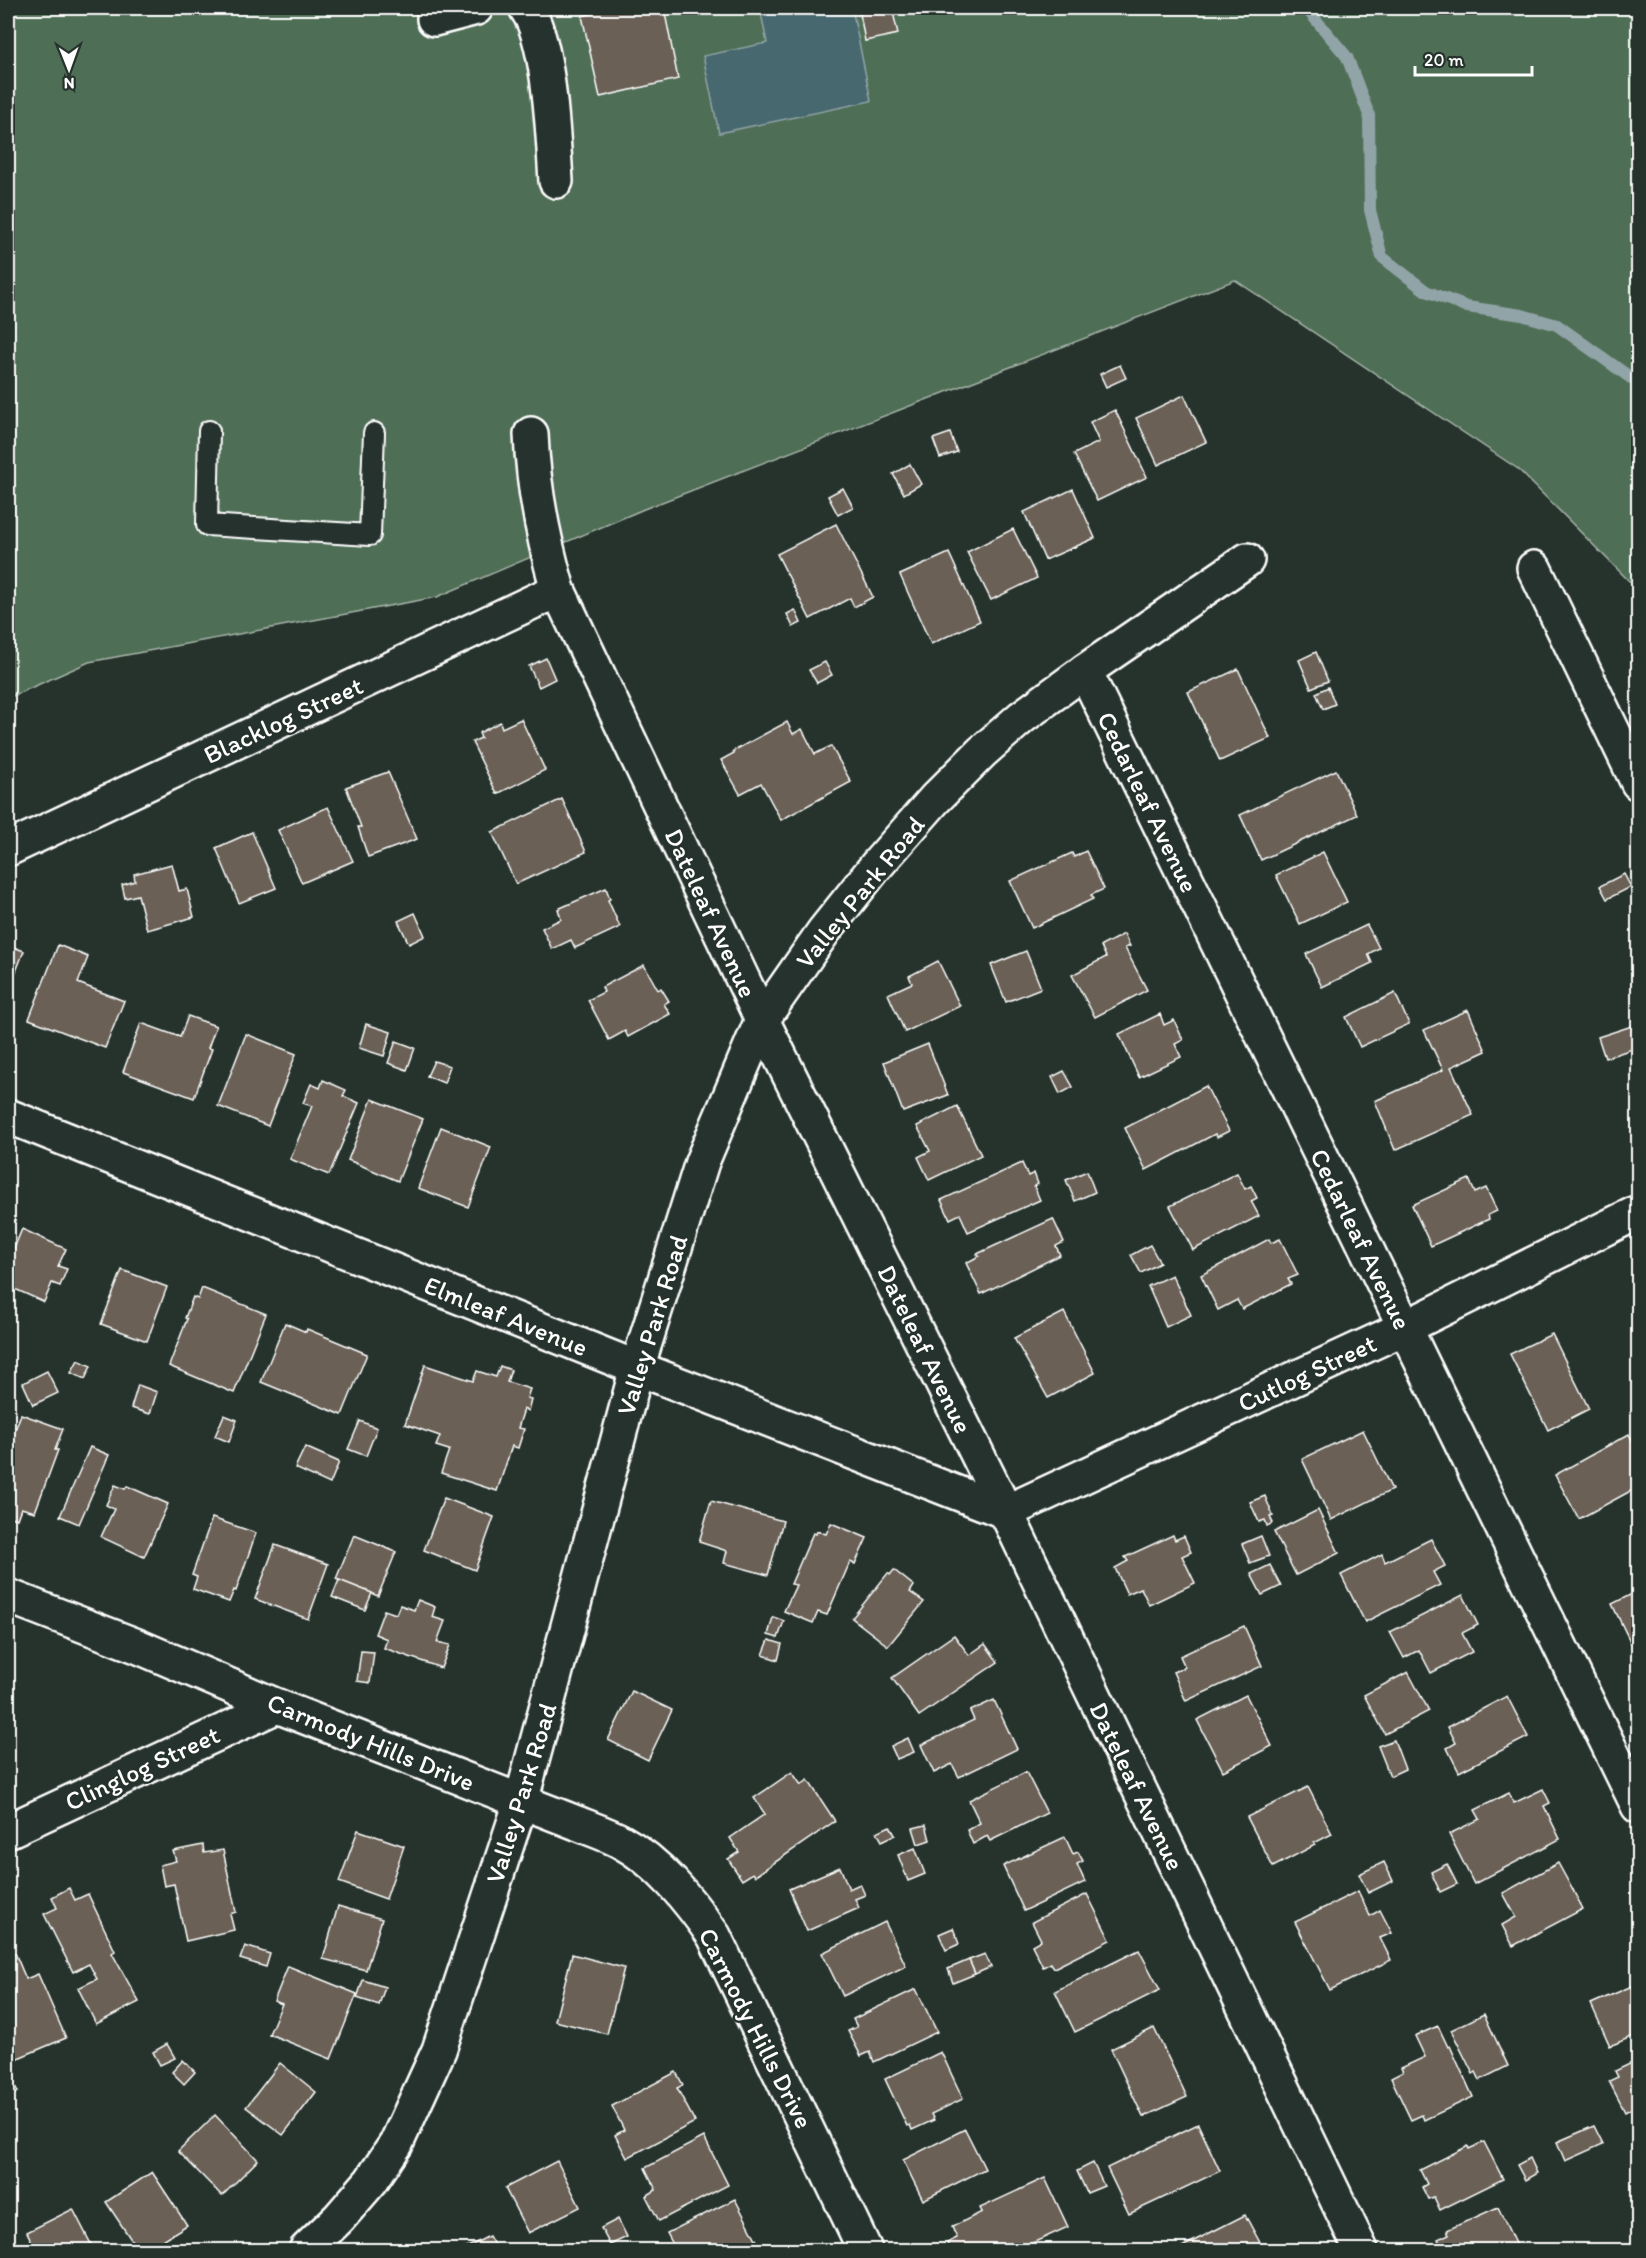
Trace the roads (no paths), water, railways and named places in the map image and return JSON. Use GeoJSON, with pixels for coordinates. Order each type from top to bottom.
{"type":"FeatureCollection","features":[{"type":"Feature","properties":{"kind":"street"},"geometry":{"type":"LineString","coordinates":[[435,8],[434,20],[476,8]]}},
{"type":"Feature","properties":{"kind":"street"},"geometry":{"type":"LineString","coordinates":[[526,8],[534,21],[544,60],[556,181]]}},
{"type":"Feature","properties":{"kind":"street","name":"Dateleaf Avenue"},"geometry":{"type":"LineString","coordinates":[[531,434],[535,489],[546,549],[558,590],[762,1020],[1006,1512],[1362,2250]]}},
{"type":"Feature","properties":{"kind":"street","name":"Valley Park Road"},"geometry":{"type":"LineString","coordinates":[[306,2250],[339,2218],[371,2181],[396,2144],[439,2050],[521,1802],[637,1368],[702,1162],[762,1020],[824,931],[876,866],[935,799],[982,752],[1014,724],[1085,671],[1247,560]]}},
{"type":"Feature","properties":{"kind":"street"},"geometry":{"type":"LineString","coordinates":[[1534,568],[1638,783]]}},
{"type":"Feature","properties":{"kind":"street","name":"Blacklog Street"},"geometry":{"type":"LineString","coordinates":[[8,849],[558,590]]}},
{"type":"Feature","properties":{"kind":"street","name":"Cedarleaf Avenue"},"geometry":{"type":"LineString","coordinates":[[1085,671],[1638,1806]]}},
{"type":"Feature","properties":{"kind":"street","name":"Elmleaf Avenue"},"geometry":{"type":"LineString","coordinates":[[8,1116],[637,1368],[1006,1512]]}},
{"type":"Feature","properties":{"kind":"street","name":"Cutlog Street"},"geometry":{"type":"LineString","coordinates":[[1006,1512],[1404,1328],[1638,1212]]}},
{"type":"Feature","properties":{"kind":"street","name":"Carmody Hills Drive"},"geometry":{"type":"LineString","coordinates":[[8,1596],[137,1646],[277,1706],[620,1841],[646,1858],[691,1904],[714,1936],[865,2250]]}},
{"type":"Feature","properties":{"kind":"street","name":"Clinglog Street"},"geometry":{"type":"LineString","coordinates":[[8,1831],[277,1706]]}},
{"type":"Feature","properties":{"kind":"lane"},"geometry":{"type":"LineString","coordinates":[[209,431],[207,525],[370,535],[374,433]]}},
{"type":"Feature","properties":{"kind":"water"},"geometry":{"type":"Polygon","coordinates":[[[760,8],[852,8],[871,101],[719,133],[703,56],[767,43],[760,8]]]}},
{"type":"Feature","properties":{"kind":"waterway"},"geometry":{"type":"LineString","coordinates":[[1306,8],[1347,57],[1369,115],[1370,210],[1382,257],[1426,291],[1467,307],[1522,315],[1557,325],[1638,383]]}}]}
